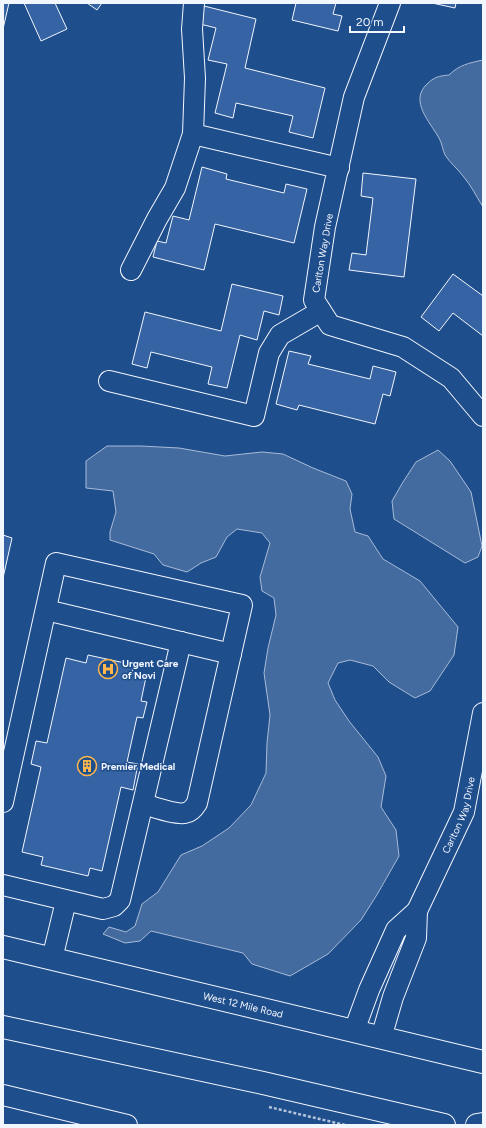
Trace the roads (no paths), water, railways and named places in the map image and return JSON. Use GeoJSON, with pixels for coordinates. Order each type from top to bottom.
{"type":"FeatureCollection","features":[{"type":"Feature","properties":{"kind":"main road","name":"West 12 Mile Road"},"geometry":{"type":"LineString","coordinates":[[3,947],[482,1063]]}},
{"type":"Feature","properties":{"kind":"main road"},"geometry":{"type":"LineString","coordinates":[[3,1027],[444,1125]]}},
{"type":"Feature","properties":{"kind":"main road"},"geometry":{"type":"LineString","coordinates":[[477,1125],[483,1124]]}},
{"type":"Feature","properties":{"kind":"street"},"geometry":{"type":"LineString","coordinates":[[131,270],[157,219],[175,188],[193,134],[195,78],[192,29],[194,3]]}},
{"type":"Feature","properties":{"kind":"street","name":"Carlton Way Drive"},"geometry":{"type":"LineString","coordinates":[[390,3],[354,97],[325,227],[314,300],[330,325],[403,347],[452,378],[483,416]]}},
{"type":"Feature","properties":{"kind":"street"},"geometry":{"type":"LineString","coordinates":[[193,134],[339,168]]}},
{"type":"Feature","properties":{"kind":"street"},"geometry":{"type":"LineString","coordinates":[[109,382],[254,416],[269,353],[280,335],[321,311]]}},
{"type":"Feature","properties":{"kind":"street"},"geometry":{"type":"LineString","coordinates":[[3,802],[56,563],[242,605],[197,803],[193,809],[186,813],[179,813],[144,804]]}},
{"type":"Feature","properties":{"kind":"street"},"geometry":{"type":"LineString","coordinates":[[46,610],[230,654]]}},
{"type":"Feature","properties":{"kind":"street"},"geometry":{"type":"LineString","coordinates":[[3,885],[103,909],[114,906],[120,900],[144,804],[181,642]]}},
{"type":"Feature","properties":{"kind":"street","name":"Carlton Way Drive"},"geometry":{"type":"LineString","coordinates":[[354,1031],[369,990],[396,930],[417,911],[464,812],[483,713]]}},
{"type":"Feature","properties":{"kind":"street"},"geometry":{"type":"LineString","coordinates":[[52,959],[66,901]]}},
{"type":"Feature","properties":{"kind":"street","name":"Carlton Way Drive"},"geometry":{"type":"LineString","coordinates":[[381,1038],[393,997],[416,938],[417,911]]}},
{"type":"Feature","properties":{"kind":"street"},"geometry":{"type":"LineString","coordinates":[[3,1095],[97,1121],[127,1125]]}},
{"type":"Feature","properties":{"kind":"water"},"geometry":{"type":"Polygon","coordinates":[[[483,60],[483,207],[466,179],[445,155],[440,140],[423,111],[420,97],[427,84],[434,78],[449,75],[460,67],[469,63],[483,60]]]}},
{"type":"Feature","properties":{"kind":"water"},"geometry":{"type":"Polygon","coordinates":[[[107,446],[179,448],[225,456],[262,452],[283,454],[346,481],[352,494],[350,509],[355,532],[368,536],[383,559],[420,581],[458,627],[454,655],[430,691],[415,698],[389,682],[373,666],[350,660],[338,663],[328,683],[335,700],[349,721],[378,757],[386,776],[381,807],[396,830],[399,856],[361,920],[328,954],[290,976],[252,964],[243,953],[151,931],[140,941],[125,943],[103,934],[109,927],[126,932],[135,926],[142,904],[158,892],[181,855],[202,846],[229,828],[251,805],[266,773],[270,715],[264,673],[276,615],[274,598],[262,591],[260,577],[270,543],[262,533],[237,529],[227,537],[216,557],[201,563],[187,572],[163,565],[154,554],[110,540],[110,532],[116,512],[113,491],[86,488],[86,461],[107,446]]]}},
{"type":"Feature","properties":{"kind":"water"},"geometry":{"type":"Polygon","coordinates":[[[438,450],[450,461],[471,492],[482,546],[478,557],[465,563],[394,519],[392,501],[403,482],[416,462],[438,450]]]}},
{"type":"Feature","properties":{"kind":"place","name":"Urgent Care of Novi"},"geometry":{"type":"Point","coordinates":[108,669]}},
{"type":"Feature","properties":{"kind":"place","name":"Premier Medical"},"geometry":{"type":"Point","coordinates":[87,766]}}]}
